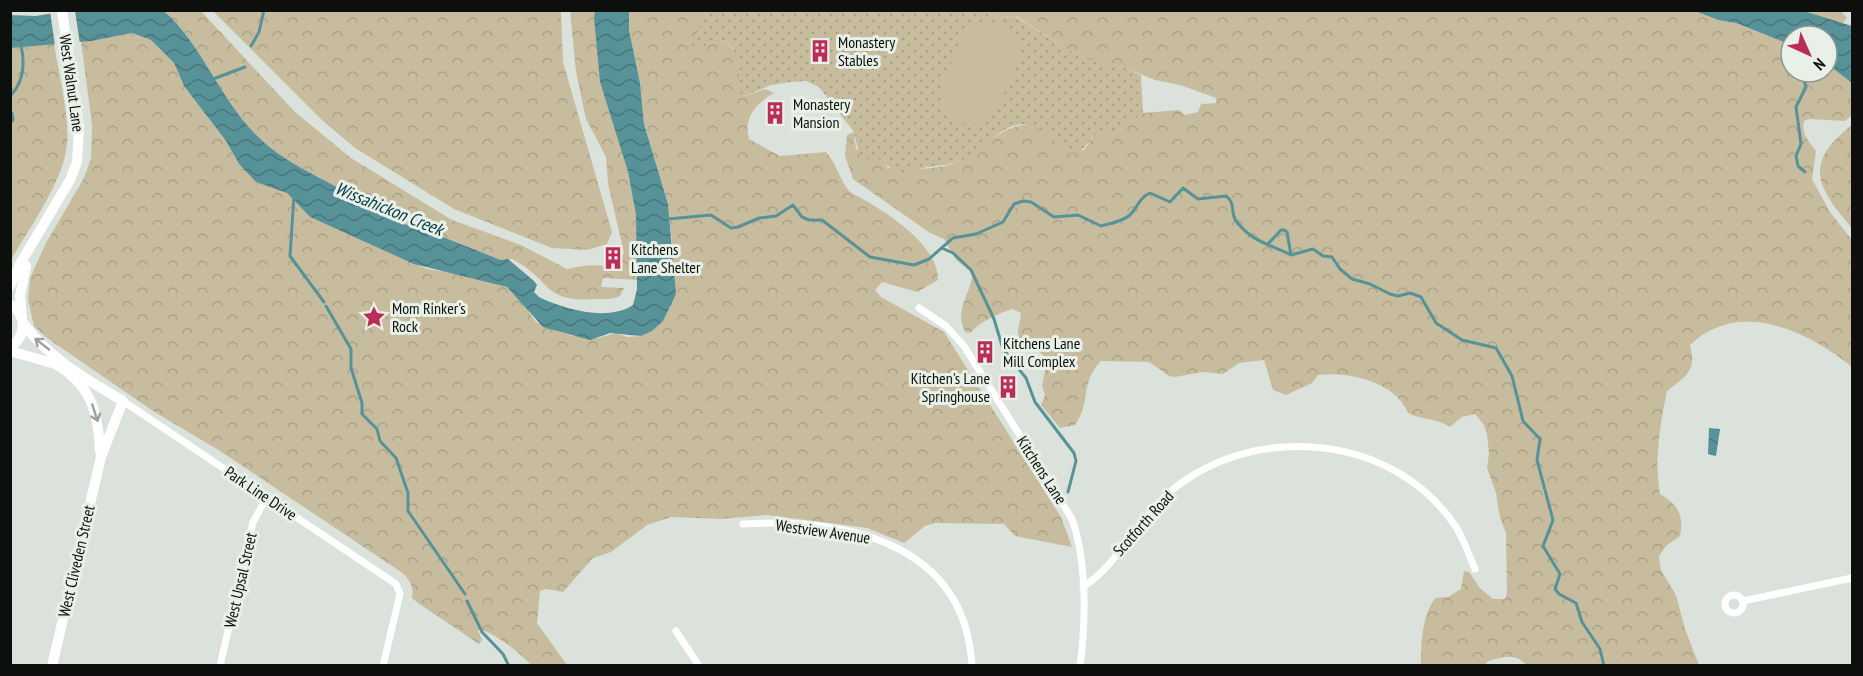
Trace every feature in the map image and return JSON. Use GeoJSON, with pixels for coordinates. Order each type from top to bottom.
{"type":"FeatureCollection","features":[{"type":"Feature","properties":{"kind":"street","name":"West Walnut Lane"},"geometry":{"type":"LineString","coordinates":[[10,286],[20,264],[30,251],[74,171],[78,152],[79,128],[62,10]]}},
{"type":"Feature","properties":{"kind":"street","name":"West Walnut Lane"},"geometry":{"type":"LineString","coordinates":[[23,321],[20,296],[30,251]]}},
{"type":"Feature","properties":{"kind":"street"},"geometry":{"type":"LineString","coordinates":[[10,304],[33,336],[71,369],[123,401]]}},
{"type":"Feature","properties":{"kind":"street","name":"Kitchens Lane"},"geometry":{"type":"LineString","coordinates":[[919,308],[946,326],[964,346],[1069,512],[1077,536],[1083,587],[1080,666]]}},
{"type":"Feature","properties":{"kind":"street"},"geometry":{"type":"LineString","coordinates":[[23,321],[20,339],[10,349],[71,369]]}},
{"type":"Feature","properties":{"kind":"street","name":"West Cliveden Street"},"geometry":{"type":"LineString","coordinates":[[54,363],[77,380],[94,406],[99,426],[100,457]]}},
{"type":"Feature","properties":{"kind":"street","name":"West Cliveden Street"},"geometry":{"type":"LineString","coordinates":[[52,666],[100,457],[123,401]]}},
{"type":"Feature","properties":{"kind":"street","name":"Park Line Drive"},"geometry":{"type":"LineString","coordinates":[[123,401],[398,588],[400,594],[383,666]]}},
{"type":"Feature","properties":{"kind":"street","name":"Scotforth Road"},"geometry":{"type":"LineString","coordinates":[[1083,587],[1098,575],[1152,508],[1177,485],[1198,471],[1226,458],[1277,446],[1321,446],[1341,450],[1380,464],[1404,477],[1426,494],[1447,516],[1461,537],[1475,569]]}},
{"type":"Feature","properties":{"kind":"street","name":"West Upsal Street"},"geometry":{"type":"LineString","coordinates":[[220,666],[253,522],[267,497]]}},
{"type":"Feature","properties":{"kind":"street","name":"Westview Avenue"},"geometry":{"type":"LineString","coordinates":[[743,524],[784,524],[853,532],[880,539],[910,553],[932,571],[956,603],[966,630],[972,666]]}},
{"type":"Feature","properties":{"kind":"street"},"geometry":{"type":"LineString","coordinates":[[1743,601],[1852,578]]}},
{"type":"Feature","properties":{"kind":"street"},"geometry":{"type":"LineString","coordinates":[[676,631],[699,666]]}},
{"type":"Feature","properties":{"kind":"green space"},"geometry":{"type":"Polygon","coordinates":[[[968,10],[1000,17],[1015,16],[1065,48],[1094,62],[1123,67],[1141,75],[1143,113],[1112,136],[1103,133],[1094,135],[1083,148],[1076,152],[1067,153],[1037,128],[1020,124],[1001,132],[983,149],[968,158],[901,173],[894,171],[878,159],[860,159],[854,132],[819,87],[806,81],[792,82],[771,85],[745,96],[740,93],[735,52],[726,41],[707,44],[698,50],[691,46],[707,11],[968,10]]]}},
{"type":"Feature","properties":{"kind":"green space"},"geometry":{"type":"Polygon","coordinates":[[[164,11],[201,11],[294,111],[351,158],[452,220],[521,245],[567,269],[595,265],[611,268],[624,253],[608,184],[606,157],[586,119],[576,72],[570,11],[595,11],[600,82],[628,172],[636,215],[638,260],[635,273],[637,280],[603,278],[601,287],[624,288],[620,296],[614,298],[566,298],[549,289],[535,275],[512,259],[501,260],[414,225],[397,222],[382,215],[283,157],[258,137],[236,111],[187,37],[164,11]]]}},
{"type":"Feature","properties":{"kind":"green space"},"geometry":{"type":"Polygon","coordinates":[[[213,11],[561,11],[563,62],[612,232],[607,244],[587,250],[552,248],[454,209],[355,148],[323,121],[213,11]]]}},
{"type":"Feature","properties":{"kind":"green space"},"geometry":{"type":"Polygon","coordinates":[[[629,11],[707,11],[707,44],[726,41],[739,56],[740,93],[746,96],[765,89],[774,93],[752,112],[748,124],[749,139],[780,156],[826,152],[850,192],[891,217],[918,240],[928,252],[935,266],[938,280],[917,292],[882,282],[875,290],[881,297],[944,332],[1061,517],[1072,547],[1015,536],[1004,524],[935,523],[925,526],[904,543],[867,528],[767,515],[721,519],[671,517],[647,525],[611,552],[593,558],[563,592],[546,589],[540,591],[537,623],[567,665],[531,665],[498,638],[478,630],[482,640],[479,644],[418,603],[412,598],[412,587],[409,580],[401,572],[220,451],[153,411],[47,338],[34,326],[28,300],[30,278],[46,243],[84,178],[91,158],[92,126],[81,41],[132,33],[151,40],[174,63],[184,86],[226,141],[239,164],[287,193],[310,217],[427,269],[462,274],[507,287],[518,296],[536,322],[573,336],[598,338],[616,333],[627,337],[641,336],[673,252],[668,204],[644,124],[640,83],[629,30],[629,11]]]}},
{"type":"Feature","properties":{"kind":"green space"},"geometry":{"type":"Polygon","coordinates":[[[968,11],[1695,11],[1718,20],[1736,23],[1779,40],[1779,84],[1839,84],[1839,73],[1852,83],[1852,115],[1845,121],[1809,119],[1804,121],[1803,126],[1806,138],[1816,151],[1812,179],[1830,212],[1852,240],[1852,367],[1815,342],[1794,332],[1773,325],[1751,322],[1730,324],[1709,331],[1690,345],[1691,367],[1684,377],[1667,391],[1659,442],[1658,481],[1660,494],[1678,511],[1681,528],[1680,536],[1666,546],[1659,556],[1661,570],[1676,595],[1685,629],[1699,665],[1526,665],[1518,658],[1502,657],[1487,662],[1485,665],[1421,665],[1423,630],[1427,613],[1435,598],[1448,597],[1461,589],[1464,571],[1469,572],[1480,588],[1493,599],[1505,599],[1507,593],[1506,533],[1487,468],[1489,453],[1487,435],[1484,425],[1475,414],[1462,417],[1450,427],[1408,413],[1402,402],[1382,386],[1343,375],[1318,375],[1312,383],[1286,395],[1273,390],[1264,360],[1239,363],[1223,374],[1202,372],[1175,377],[1169,376],[1149,362],[1101,361],[1090,377],[1083,408],[1075,425],[1060,428],[1041,405],[1045,395],[1042,386],[1047,361],[1044,356],[1019,337],[1021,313],[1012,309],[990,318],[970,333],[965,332],[961,317],[962,309],[973,273],[956,260],[944,239],[930,233],[853,179],[845,156],[847,135],[854,132],[856,149],[884,162],[888,168],[930,168],[957,162],[999,134],[1022,125],[1035,125],[1054,138],[1084,150],[1094,135],[1103,133],[1112,136],[1143,113],[1179,110],[1185,115],[1198,112],[1201,104],[1216,103],[1216,98],[1180,85],[1155,80],[1123,67],[1094,62],[1065,48],[1016,16],[1000,17],[968,11]]]}},
{"type":"Feature","properties":{"kind":"green space"},"geometry":{"type":"Polygon","coordinates":[[[1804,11],[1841,11],[1847,18],[1842,24],[1804,11]]]}},
{"type":"Feature","properties":{"kind":"green space"},"geometry":{"type":"Polygon","coordinates":[[[991,22],[1004,25],[1018,38],[1020,47],[1017,66],[1004,95],[986,118],[970,124],[961,122],[951,116],[942,102],[944,80],[960,42],[967,32],[972,27],[991,22]]]}},
{"type":"Feature","properties":{"kind":"green space"},"geometry":{"type":"Polygon","coordinates":[[[54,43],[67,121],[67,144],[53,189],[11,260],[11,48],[54,43]]]}},
{"type":"Feature","properties":{"kind":"green space"},"geometry":{"type":"Polygon","coordinates":[[[1852,125],[1852,228],[1830,199],[1823,187],[1820,175],[1821,163],[1827,151],[1837,138],[1852,125]]]}},
{"type":"Feature","properties":{"kind":"water"},"geometry":{"type":"Polygon","coordinates":[[[72,10],[164,11],[187,37],[236,111],[270,148],[389,219],[413,225],[501,260],[508,259],[534,281],[537,285],[534,292],[539,297],[560,306],[599,313],[611,313],[633,305],[637,289],[636,215],[628,172],[600,82],[594,17],[595,11],[629,11],[629,30],[640,83],[644,124],[668,204],[676,294],[663,321],[652,331],[641,336],[610,333],[590,340],[543,327],[507,287],[414,264],[310,217],[287,193],[256,182],[239,164],[226,141],[184,86],[174,63],[151,40],[132,33],[91,41],[11,48],[10,15],[36,16],[72,10]]]}},
{"type":"Feature","properties":{"kind":"water"},"geometry":{"type":"Polygon","coordinates":[[[1695,11],[1804,11],[1852,26],[1852,83],[1839,73],[1839,24],[1779,24],[1779,40],[1736,23],[1718,20],[1695,11]]]}},
{"type":"Feature","properties":{"kind":"water"},"geometry":{"type":"Polygon","coordinates":[[[1709,428],[1720,429],[1716,456],[1708,454],[1709,428]]]}},
{"type":"Feature","properties":{"kind":"pier"},"geometry":{"type":"Polygon","coordinates":[[[50,11],[75,11],[80,44],[55,46],[50,11]]]}},
{"type":"Feature","properties":{"kind":"waterway"},"geometry":{"type":"LineString","coordinates":[[251,46],[259,32],[264,10]]}},
{"type":"Feature","properties":{"kind":"waterway"},"geometry":{"type":"LineString","coordinates":[[10,96],[21,78],[23,59],[21,45]]}},
{"type":"Feature","properties":{"kind":"waterway"},"geometry":{"type":"LineString","coordinates":[[213,79],[245,67]]}},
{"type":"Feature","properties":{"kind":"waterway"},"geometry":{"type":"LineString","coordinates":[[1805,84],[1806,87],[1796,107],[1801,144],[1796,156],[1798,166],[1805,172]]}},
{"type":"Feature","properties":{"kind":"waterway"},"geometry":{"type":"LineString","coordinates":[[10,123],[13,120],[12,113]]}},
{"type":"Feature","properties":{"kind":"waterway","name":"Kitchens Lane"},"geometry":{"type":"LineString","coordinates":[[668,219],[711,215],[731,228],[759,218],[776,216],[793,205],[802,217],[809,220],[822,220],[870,257],[914,265],[929,259],[953,238],[976,234],[1003,222],[1014,204],[1023,201],[1031,202],[1054,217],[1078,215],[1101,226],[1127,217],[1150,193],[1170,202],[1183,188],[1198,199],[1226,196],[1231,202],[1236,221],[1248,234],[1261,242],[1291,255],[1313,249],[1323,256],[1332,257],[1340,269],[1352,279],[1370,284],[1390,294],[1398,296],[1410,293],[1421,297],[1436,323],[1462,340],[1496,348],[1512,376],[1523,421],[1540,439],[1537,460],[1553,520],[1543,546],[1560,574],[1555,589],[1559,594],[1576,603],[1582,622],[1600,649],[1604,666]]}},
{"type":"Feature","properties":{"kind":"waterway"},"geometry":{"type":"LineString","coordinates":[[294,195],[290,256],[324,302]]}},
{"type":"Feature","properties":{"kind":"waterway","name":"Kitchens Lane"},"geometry":{"type":"LineString","coordinates":[[1268,244],[1281,230],[1284,230],[1287,232],[1291,255]]}},
{"type":"Feature","properties":{"kind":"waterway"},"geometry":{"type":"LineString","coordinates":[[942,248],[953,253],[971,270],[994,319],[1003,349],[1026,378],[1035,402],[1074,453],[1076,461],[1068,492]]}},
{"type":"Feature","properties":{"kind":"waterway"},"geometry":{"type":"LineString","coordinates":[[326,306],[351,349],[351,368],[362,403],[362,414],[377,429],[380,441],[396,458],[408,493],[408,511],[465,594]]}},
{"type":"Feature","properties":{"kind":"waterway"},"geometry":{"type":"LineString","coordinates":[[467,601],[482,632],[503,654],[509,666]]}},
{"type":"Feature","properties":{"kind":"place","name":"Monastery Stables"},"geometry":{"type":"Point","coordinates":[820,51]}},
{"type":"Feature","properties":{"kind":"place","name":"Monastery Mansion"},"geometry":{"type":"Point","coordinates":[775,113]}},
{"type":"Feature","properties":{"kind":"place","name":"Kitchens Lane Shelter"},"geometry":{"type":"Point","coordinates":[613,258]}},
{"type":"Feature","properties":{"kind":"place","name":"Mom Rinker's Rock"},"geometry":{"type":"Point","coordinates":[374,317]}},
{"type":"Feature","properties":{"kind":"place","name":"Kitchens Lane Mill Complex"},"geometry":{"type":"Point","coordinates":[985,352]}},
{"type":"Feature","properties":{"kind":"place","name":"Kitchen's Lane Springhouse"},"geometry":{"type":"Point","coordinates":[1008,387]}},
{"type":"Feature","properties":{"kind":"water label","name":"Wissahickon Creek"},"geometry":{"type":"Point","coordinates":[389,209]}}]}
